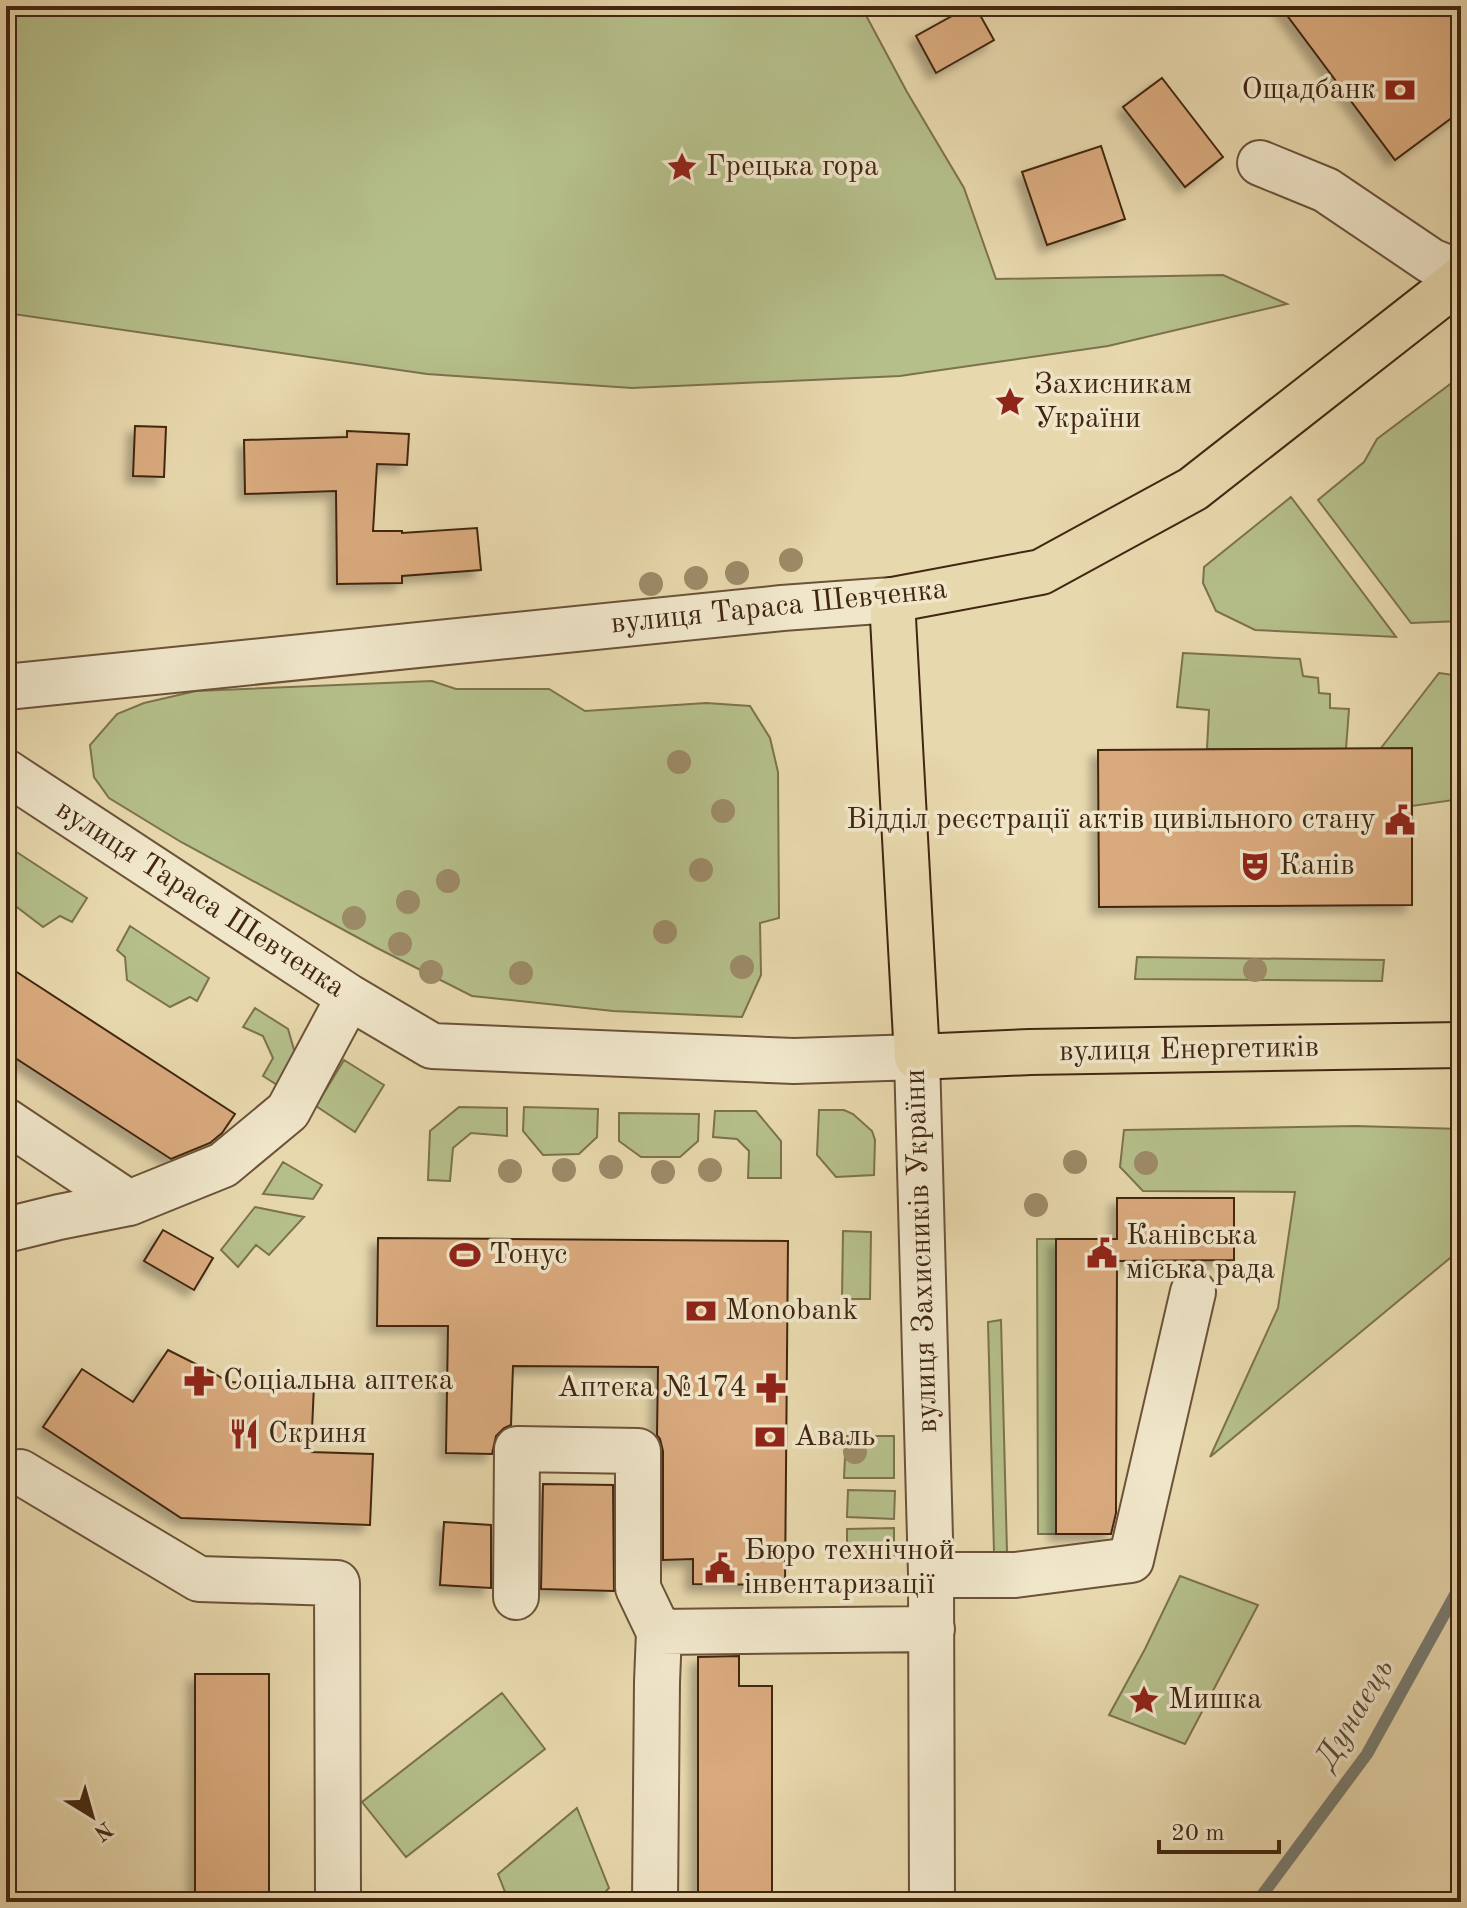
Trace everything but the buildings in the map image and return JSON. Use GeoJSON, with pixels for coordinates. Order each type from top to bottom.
{"type":"FeatureCollection","features":[{"type":"Feature","properties":{"kind":"main road","name":"вулиця Тараса Шевченка"},"geometry":{"type":"LineString","coordinates":[[892,600],[1041,572],[1193,489],[1461,279]]}},
{"type":"Feature","properties":{"kind":"main road","name":"вулиця Захисників України"},"geometry":{"type":"LineString","coordinates":[[892,600],[917,1057]]}},
{"type":"Feature","properties":{"kind":"main road","name":"вулиця Енергетиків"},"geometry":{"type":"LineString","coordinates":[[917,1057],[1461,1045]]}},
{"type":"Feature","properties":{"kind":"street"},"geometry":{"type":"LineString","coordinates":[[1260,163],[1326,190],[1431,261],[1461,273]]}},
{"type":"Feature","properties":{"kind":"street","name":"вулиця Тараса Шевченка"},"geometry":{"type":"LineString","coordinates":[[6,687],[782,608],[892,600]]}},
{"type":"Feature","properties":{"kind":"street","name":"вулиця Тараса Шевченка"},"geometry":{"type":"LineString","coordinates":[[6,772],[349,997],[432,1046],[794,1061],[917,1057]]}},
{"type":"Feature","properties":{"kind":"street"},"geometry":{"type":"LineString","coordinates":[[6,1230],[129,1203],[223,1165],[288,1111],[349,997]]}},
{"type":"Feature","properties":{"kind":"street","name":"вулиця Захисників України"},"geometry":{"type":"LineString","coordinates":[[917,1057],[932,1629],[932,1902]]}},
{"type":"Feature","properties":{"kind":"street"},"geometry":{"type":"LineString","coordinates":[[6,1121],[129,1203]]}},
{"type":"Feature","properties":{"kind":"street"},"geometry":{"type":"LineString","coordinates":[[931,1575],[1015,1575],[1131,1560],[1193,1292]]}},
{"type":"Feature","properties":{"kind":"street"},"geometry":{"type":"LineString","coordinates":[[516,1597],[517,1449],[638,1451],[638,1588],[659,1632],[655,1902]]}},
{"type":"Feature","properties":{"kind":"street"},"geometry":{"type":"LineString","coordinates":[[20,1472],[199,1579],[337,1583],[338,1902]]}},
{"type":"Feature","properties":{"kind":"street"},"geometry":{"type":"LineString","coordinates":[[659,1632],[932,1629]]}},
{"type":"Feature","properties":{"kind":"green space"},"geometry":{"type":"Polygon","coordinates":[[[6,6],[861,6],[964,188],[996,279],[1223,275],[1287,304],[1108,346],[900,376],[632,388],[427,374],[6,313],[6,6]]]}},
{"type":"Feature","properties":{"kind":"green space"},"geometry":{"type":"Polygon","coordinates":[[[1461,376],[1461,621],[1411,623],[1318,500],[1364,462],[1377,439],[1461,376]]]}},
{"type":"Feature","properties":{"kind":"green space"},"geometry":{"type":"Polygon","coordinates":[[[1291,497],[1396,637],[1255,630],[1216,611],[1203,583],[1204,567],[1291,497]]]}},
{"type":"Feature","properties":{"kind":"green space"},"geometry":{"type":"Polygon","coordinates":[[[1183,653],[1300,659],[1303,676],[1318,678],[1319,693],[1330,694],[1330,708],[1349,709],[1346,749],[1207,749],[1209,710],[1177,707],[1183,653]]]}},
{"type":"Feature","properties":{"kind":"green space"},"geometry":{"type":"Polygon","coordinates":[[[1439,673],[1461,676],[1461,799],[1412,806],[1381,748],[1439,673]]]}},
{"type":"Feature","properties":{"kind":"green space"},"geometry":{"type":"Polygon","coordinates":[[[432,681],[456,689],[549,689],[585,711],[706,703],[750,706],[770,738],[778,772],[779,918],[760,923],[761,975],[742,1017],[613,1011],[472,996],[181,842],[109,798],[94,777],[90,745],[117,714],[144,703],[196,691],[432,681]]]}},
{"type":"Feature","properties":{"kind":"green space"},"geometry":{"type":"Polygon","coordinates":[[[15,851],[87,898],[72,922],[60,916],[43,927],[9,901],[6,864],[15,851]]]}},
{"type":"Feature","properties":{"kind":"green space"},"geometry":{"type":"Polygon","coordinates":[[[130,926],[209,978],[197,1001],[190,997],[170,1007],[127,980],[125,957],[117,950],[130,926]]]}},
{"type":"Feature","properties":{"kind":"green space"},"geometry":{"type":"Polygon","coordinates":[[[1137,957],[1384,960],[1382,981],[1135,979],[1137,957]]]}},
{"type":"Feature","properties":{"kind":"green space"},"geometry":{"type":"Polygon","coordinates":[[[255,1008],[288,1029],[297,1060],[282,1088],[263,1076],[273,1058],[263,1036],[243,1027],[255,1008]]]}},
{"type":"Feature","properties":{"kind":"green space"},"geometry":{"type":"Polygon","coordinates":[[[344,1060],[384,1085],[355,1132],[316,1106],[344,1060]]]}},
{"type":"Feature","properties":{"kind":"green space"},"geometry":{"type":"Polygon","coordinates":[[[459,1107],[507,1108],[507,1136],[471,1133],[453,1148],[450,1181],[428,1180],[430,1131],[459,1107]]]}},
{"type":"Feature","properties":{"kind":"green space"},"geometry":{"type":"Polygon","coordinates":[[[524,1107],[598,1109],[597,1137],[579,1154],[543,1155],[523,1131],[524,1107]]]}},
{"type":"Feature","properties":{"kind":"green space"},"geometry":{"type":"Polygon","coordinates":[[[819,1110],[844,1110],[872,1131],[875,1140],[874,1175],[836,1177],[817,1155],[819,1110]]]}},
{"type":"Feature","properties":{"kind":"green space"},"geometry":{"type":"Polygon","coordinates":[[[715,1111],[756,1111],[781,1141],[781,1178],[748,1178],[749,1151],[737,1139],[713,1137],[715,1111]]]}},
{"type":"Feature","properties":{"kind":"green space"},"geometry":{"type":"Polygon","coordinates":[[[619,1113],[699,1114],[698,1141],[680,1157],[641,1157],[619,1141],[619,1113]]]}},
{"type":"Feature","properties":{"kind":"green space"},"geometry":{"type":"Polygon","coordinates":[[[1355,1126],[1461,1129],[1461,1249],[1210,1457],[1278,1308],[1295,1192],[1143,1191],[1120,1167],[1124,1130],[1355,1126]]]}},
{"type":"Feature","properties":{"kind":"green space"},"geometry":{"type":"Polygon","coordinates":[[[283,1162],[322,1185],[313,1199],[263,1194],[283,1162]]]}},
{"type":"Feature","properties":{"kind":"green space"},"geometry":{"type":"Polygon","coordinates":[[[255,1207],[304,1217],[269,1255],[256,1245],[238,1267],[221,1250],[255,1207]]]}},
{"type":"Feature","properties":{"kind":"green space"},"geometry":{"type":"Polygon","coordinates":[[[843,1231],[871,1232],[870,1299],[842,1299],[843,1231]]]}},
{"type":"Feature","properties":{"kind":"green space"},"geometry":{"type":"Polygon","coordinates":[[[1037,1239],[1056,1239],[1056,1534],[1038,1534],[1037,1239]]]}},
{"type":"Feature","properties":{"kind":"green space"},"geometry":{"type":"Polygon","coordinates":[[[1001,1320],[1007,1552],[994,1553],[988,1322],[1001,1320]]]}},
{"type":"Feature","properties":{"kind":"green space"},"geometry":{"type":"Polygon","coordinates":[[[846,1436],[894,1436],[894,1478],[844,1478],[846,1436]]]}},
{"type":"Feature","properties":{"kind":"green space"},"geometry":{"type":"Polygon","coordinates":[[[848,1490],[895,1491],[894,1519],[847,1517],[848,1490]]]}},
{"type":"Feature","properties":{"kind":"green space"},"geometry":{"type":"Polygon","coordinates":[[[894,1528],[894,1556],[847,1556],[847,1529],[894,1528]]]}},
{"type":"Feature","properties":{"kind":"green space"},"geometry":{"type":"Polygon","coordinates":[[[1180,1576],[1258,1605],[1185,1744],[1109,1715],[1180,1576]]]}},
{"type":"Feature","properties":{"kind":"green space"},"geometry":{"type":"Polygon","coordinates":[[[502,1693],[545,1749],[406,1857],[362,1802],[502,1693]]]}},
{"type":"Feature","properties":{"kind":"green space"},"geometry":{"type":"Polygon","coordinates":[[[577,1808],[609,1888],[596,1902],[509,1902],[498,1874],[577,1808]]]}},
{"type":"Feature","properties":{"kind":"waterway","name":"Дунаець"},"geometry":{"type":"LineString","coordinates":[[1257,1902],[1367,1754],[1461,1584]]}},
{"type":"Feature","properties":{"kind":"place","name":"Ощадбанк"},"geometry":{"type":"Point","coordinates":[1400,90]}},
{"type":"Feature","properties":{"kind":"place","name":"Грецька гора"},"geometry":{"type":"Point","coordinates":[682,167]}},
{"type":"Feature","properties":{"kind":"place","name":"Захисникам України"},"geometry":{"type":"Point","coordinates":[1010,402]}},
{"type":"Feature","properties":{"kind":"place","name":"Відділ реєстрації актів цивільного стану"},"geometry":{"type":"Point","coordinates":[1400,820]}},
{"type":"Feature","properties":{"kind":"place","name":"Канів"},"geometry":{"type":"Point","coordinates":[1255,866]}},
{"type":"Feature","properties":{"kind":"place","name":"Канівська міська рада"},"geometry":{"type":"Point","coordinates":[1102,1253]}},
{"type":"Feature","properties":{"kind":"place","name":"Тонус"},"geometry":{"type":"Point","coordinates":[465,1255]}},
{"type":"Feature","properties":{"kind":"place","name":"Monobank"},"geometry":{"type":"Point","coordinates":[701,1311]}},
{"type":"Feature","properties":{"kind":"place","name":"Соціальна аптека"},"geometry":{"type":"Point","coordinates":[199,1381]}},
{"type":"Feature","properties":{"kind":"place","name":"Аптека №174"},"geometry":{"type":"Point","coordinates":[771,1388]}},
{"type":"Feature","properties":{"kind":"place","name":"Скриня"},"geometry":{"type":"Point","coordinates":[244,1434]}},
{"type":"Feature","properties":{"kind":"place","name":"Аваль"},"geometry":{"type":"Point","coordinates":[770,1437]}},
{"type":"Feature","properties":{"kind":"place","name":"Бюро технічной інвентаризації"},"geometry":{"type":"Point","coordinates":[720,1568]}},
{"type":"Feature","properties":{"kind":"place","name":"Мишка"},"geometry":{"type":"Point","coordinates":[1144,1700]}}]}
